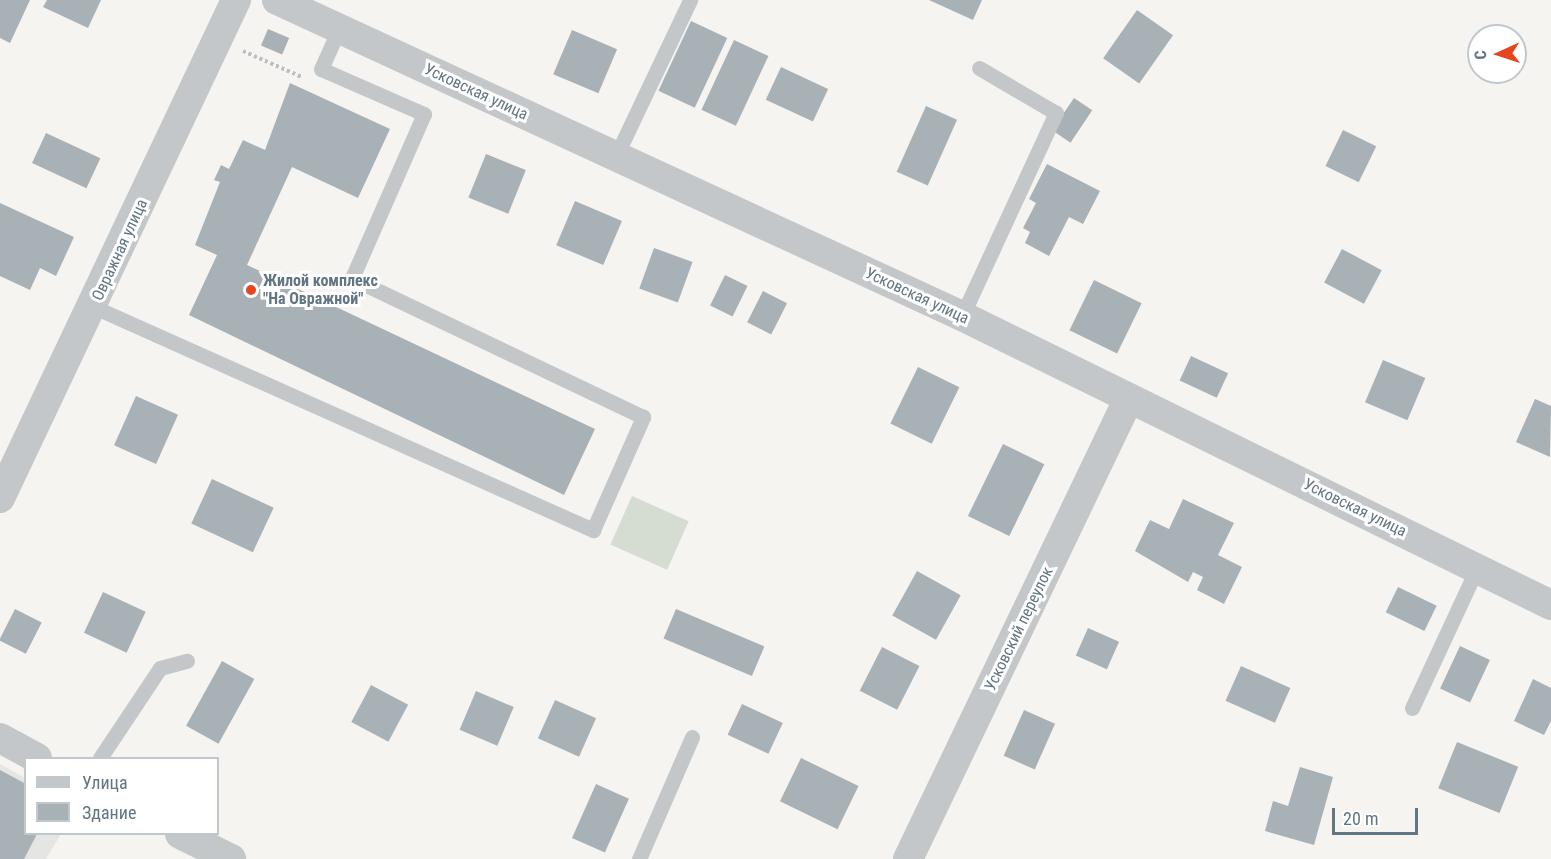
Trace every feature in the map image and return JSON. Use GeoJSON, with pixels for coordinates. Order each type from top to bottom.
{"type":"FeatureCollection","features":[{"type":"Feature","properties":{"kind":"street","name":"Овражная улица"},"geometry":{"type":"LineString","coordinates":[[0,498],[94,307],[236,0]]}},
{"type":"Feature","properties":{"kind":"street","name":"Усковская улица"},"geometry":{"type":"LineString","coordinates":[[277,0],[962,316],[1551,605]]}},
{"type":"Feature","properties":{"kind":"street","name":"Усковский переулок"},"geometry":{"type":"LineString","coordinates":[[908,859],[1129,398]]}},
{"type":"Feature","properties":{"kind":"street"},"geometry":{"type":"LineString","coordinates":[[0,738],[33,757]]}},
{"type":"Feature","properties":{"kind":"street"},"geometry":{"type":"LineString","coordinates":[[182,835],[231,859]]}},
{"type":"Feature","properties":{"kind":"lane"},"geometry":{"type":"LineString","coordinates":[[616,156],[690,0]]}},
{"type":"Feature","properties":{"kind":"lane"},"geometry":{"type":"LineString","coordinates":[[94,307],[592,530],[643,417],[352,278],[424,114],[321,69],[339,29]]}},
{"type":"Feature","properties":{"kind":"lane"},"geometry":{"type":"LineString","coordinates":[[962,316],[1056,113],[979,68]]}},
{"type":"Feature","properties":{"kind":"lane"},"geometry":{"type":"LineString","coordinates":[[1412,708],[1477,568]]}},
{"type":"Feature","properties":{"kind":"lane"},"geometry":{"type":"LineString","coordinates":[[101,757],[160,668],[187,661]]}},
{"type":"Feature","properties":{"kind":"lane"},"geometry":{"type":"LineString","coordinates":[[639,859],[692,737]]}},
{"type":"Feature","properties":{"kind":"shaded area"},"geometry":{"type":"Polygon","coordinates":[[[632,496],[689,521],[667,570],[610,544],[632,496]]]}},
{"type":"Feature","properties":{"kind":"shaded area"},"geometry":{"type":"Polygon","coordinates":[[[0,764],[24,777],[24,835],[60,835],[46,859],[0,859],[0,764]]]}},
{"type":"Feature","properties":{"kind":"building"},"geometry":{"type":"Polygon","coordinates":[[[0,0],[30,0],[10,43],[0,38],[0,0]]]}},
{"type":"Feature","properties":{"kind":"building"},"geometry":{"type":"Polygon","coordinates":[[[47,0],[101,0],[88,28],[43,7],[47,0]]]}},
{"type":"Feature","properties":{"kind":"building"},"geometry":{"type":"Polygon","coordinates":[[[929,0],[982,0],[973,20],[929,0]]]}},
{"type":"Feature","properties":{"kind":"building"},"geometry":{"type":"Polygon","coordinates":[[[1137,10],[1173,35],[1139,84],[1103,58],[1137,10]]]}},
{"type":"Feature","properties":{"kind":"building"},"geometry":{"type":"Polygon","coordinates":[[[691,21],[727,38],[695,108],[658,91],[691,21]]]}},
{"type":"Feature","properties":{"kind":"building"},"geometry":{"type":"Polygon","coordinates":[[[268,29],[289,38],[282,55],[261,46],[268,29]]]}},
{"type":"Feature","properties":{"kind":"building"},"geometry":{"type":"Polygon","coordinates":[[[572,30],[617,49],[598,93],[553,74],[572,30]]]}},
{"type":"Feature","properties":{"kind":"building"},"geometry":{"type":"Polygon","coordinates":[[[734,40],[768,56],[736,126],[701,110],[734,40]]]}},
{"type":"Feature","properties":{"kind":"building"},"geometry":{"type":"Polygon","coordinates":[[[781,67],[828,89],[813,122],[766,100],[781,67]]]}},
{"type":"Feature","properties":{"kind":"building","name":"Жилой комплекс \"На Овражной\""},"geometry":{"type":"Polygon","coordinates":[[[290,83],[390,129],[358,198],[292,167],[247,265],[595,429],[564,495],[189,315],[217,255],[195,245],[220,182],[214,180],[221,165],[229,169],[243,140],[265,150],[290,83]]]}},
{"type":"Feature","properties":{"kind":"building"},"geometry":{"type":"Polygon","coordinates":[[[1074,98],[1092,110],[1070,143],[1052,130],[1074,98]]]}},
{"type":"Feature","properties":{"kind":"building"},"geometry":{"type":"Polygon","coordinates":[[[926,106],[957,120],[928,186],[897,172],[926,106]]]}},
{"type":"Feature","properties":{"kind":"building"},"geometry":{"type":"Polygon","coordinates":[[[1343,130],[1376,146],[1359,182],[1325,166],[1343,130]]]}},
{"type":"Feature","properties":{"kind":"building"},"geometry":{"type":"Polygon","coordinates":[[[46,133],[100,158],[86,188],[32,163],[46,133]]]}},
{"type":"Feature","properties":{"kind":"building"},"geometry":{"type":"Polygon","coordinates":[[[486,154],[526,170],[508,214],[468,198],[486,154]]]}},
{"type":"Feature","properties":{"kind":"building"},"geometry":{"type":"Polygon","coordinates":[[[1047,164],[1100,191],[1083,224],[1069,217],[1049,256],[1025,243],[1030,232],[1023,228],[1036,203],[1029,199],[1047,164]]]}},
{"type":"Feature","properties":{"kind":"building"},"geometry":{"type":"Polygon","coordinates":[[[575,201],[622,221],[603,265],[556,245],[575,201]]]}},
{"type":"Feature","properties":{"kind":"building"},"geometry":{"type":"Polygon","coordinates":[[[0,203],[74,237],[56,276],[40,268],[30,290],[0,276],[0,203]]]}},
{"type":"Feature","properties":{"kind":"building"},"geometry":{"type":"Polygon","coordinates":[[[654,248],[693,262],[678,302],[639,288],[654,248]]]}},
{"type":"Feature","properties":{"kind":"building"},"geometry":{"type":"Polygon","coordinates":[[[1342,249],[1382,270],[1364,304],[1324,283],[1342,249]]]}},
{"type":"Feature","properties":{"kind":"building"},"geometry":{"type":"Polygon","coordinates":[[[725,275],[747,286],[733,317],[710,306],[725,275]]]}},
{"type":"Feature","properties":{"kind":"building"},"geometry":{"type":"Polygon","coordinates":[[[1094,280],[1142,303],[1117,354],[1069,330],[1094,280]]]}},
{"type":"Feature","properties":{"kind":"building"},"geometry":{"type":"Polygon","coordinates":[[[763,291],[787,303],[771,334],[747,322],[763,291]]]}},
{"type":"Feature","properties":{"kind":"building"},"geometry":{"type":"Polygon","coordinates":[[[1191,356],[1228,373],[1217,398],[1180,380],[1191,356]]]}},
{"type":"Feature","properties":{"kind":"building"},"geometry":{"type":"Polygon","coordinates":[[[1383,360],[1425,378],[1407,420],[1365,402],[1383,360]]]}},
{"type":"Feature","properties":{"kind":"building"},"geometry":{"type":"Polygon","coordinates":[[[918,367],[959,387],[932,444],[890,424],[918,367]]]}},
{"type":"Feature","properties":{"kind":"building"},"geometry":{"type":"Polygon","coordinates":[[[136,396],[178,415],[156,464],[114,445],[136,396]]]}},
{"type":"Feature","properties":{"kind":"building"},"geometry":{"type":"Polygon","coordinates":[[[1535,399],[1551,406],[1550,457],[1516,442],[1535,399]]]}},
{"type":"Feature","properties":{"kind":"building"},"geometry":{"type":"Polygon","coordinates":[[[1003,444],[1044,464],[1009,536],[968,516],[1003,444]]]}},
{"type":"Feature","properties":{"kind":"building"},"geometry":{"type":"Polygon","coordinates":[[[212,479],[274,508],[253,552],[191,523],[212,479]]]}},
{"type":"Feature","properties":{"kind":"building"},"geometry":{"type":"Polygon","coordinates":[[[1183,499],[1234,523],[1218,555],[1242,567],[1224,604],[1197,590],[1203,577],[1193,572],[1188,582],[1135,551],[1150,520],[1169,529],[1183,499]]]}},
{"type":"Feature","properties":{"kind":"building"},"geometry":{"type":"Polygon","coordinates":[[[917,571],[961,595],[936,640],[892,616],[917,571]]]}},
{"type":"Feature","properties":{"kind":"building"},"geometry":{"type":"Polygon","coordinates":[[[1398,587],[1437,606],[1424,631],[1386,612],[1398,587]]]}},
{"type":"Feature","properties":{"kind":"building"},"geometry":{"type":"Polygon","coordinates":[[[103,592],[146,612],[127,653],[84,633],[103,592]]]}},
{"type":"Feature","properties":{"kind":"building"},"geometry":{"type":"Polygon","coordinates":[[[15,609],[42,623],[26,654],[0,641],[15,609]]]}},
{"type":"Feature","properties":{"kind":"building"},"geometry":{"type":"Polygon","coordinates":[[[676,609],[764,647],[752,676],[663,638],[676,609]]]}},
{"type":"Feature","properties":{"kind":"building"},"geometry":{"type":"Polygon","coordinates":[[[1088,628],[1119,642],[1107,669],[1076,655],[1088,628]]]}},
{"type":"Feature","properties":{"kind":"building"},"geometry":{"type":"Polygon","coordinates":[[[1460,646],[1490,660],[1470,703],[1440,689],[1460,646]]]}},
{"type":"Feature","properties":{"kind":"building"},"geometry":{"type":"Polygon","coordinates":[[[882,647],[919,666],[897,710],[860,691],[882,647]]]}},
{"type":"Feature","properties":{"kind":"building"},"geometry":{"type":"Polygon","coordinates":[[[222,661],[254,679],[218,744],[186,726],[222,661]]]}},
{"type":"Feature","properties":{"kind":"building"},"geometry":{"type":"Polygon","coordinates":[[[1241,666],[1290,688],[1275,723],[1226,701],[1241,666]]]}},
{"type":"Feature","properties":{"kind":"building"},"geometry":{"type":"Polygon","coordinates":[[[1533,679],[1551,688],[1551,721],[1544,735],[1514,721],[1533,679]]]}},
{"type":"Feature","properties":{"kind":"building"},"geometry":{"type":"Polygon","coordinates":[[[371,685],[408,705],[388,742],[351,722],[371,685]]]}},
{"type":"Feature","properties":{"kind":"building"},"geometry":{"type":"Polygon","coordinates":[[[476,691],[514,707],[497,746],[460,730],[476,691]]]}},
{"type":"Feature","properties":{"kind":"building"},"geometry":{"type":"Polygon","coordinates":[[[555,700],[596,718],[579,757],[538,738],[555,700]]]}},
{"type":"Feature","properties":{"kind":"building"},"geometry":{"type":"Polygon","coordinates":[[[742,704],[783,723],[768,754],[728,735],[742,704]]]}},
{"type":"Feature","properties":{"kind":"building"},"geometry":{"type":"Polygon","coordinates":[[[1024,710],[1055,724],[1035,770],[1004,756],[1024,710]]]}},
{"type":"Feature","properties":{"kind":"building"},"geometry":{"type":"Polygon","coordinates":[[[1457,742],[1518,767],[1499,813],[1438,788],[1457,742]]]}},
{"type":"Feature","properties":{"kind":"building"},"geometry":{"type":"Polygon","coordinates":[[[801,758],[859,786],[837,829],[780,801],[801,758]]]}},
{"type":"Feature","properties":{"kind":"building"},"geometry":{"type":"Polygon","coordinates":[[[1300,767],[1333,777],[1314,845],[1265,831],[1273,801],[1288,806],[1300,767]]]}},
{"type":"Feature","properties":{"kind":"building"},"geometry":{"type":"Polygon","coordinates":[[[0,770],[24,783],[24,835],[36,835],[24,859],[0,859],[0,770]]]}},
{"type":"Feature","properties":{"kind":"building"},"geometry":{"type":"Polygon","coordinates":[[[596,784],[629,799],[605,853],[572,838],[596,784]]]}},
{"type":"Feature","properties":{"kind":"place","name":"Жилой комплекс \"На Овражной\""},"geometry":{"type":"Point","coordinates":[251,290]}}]}
